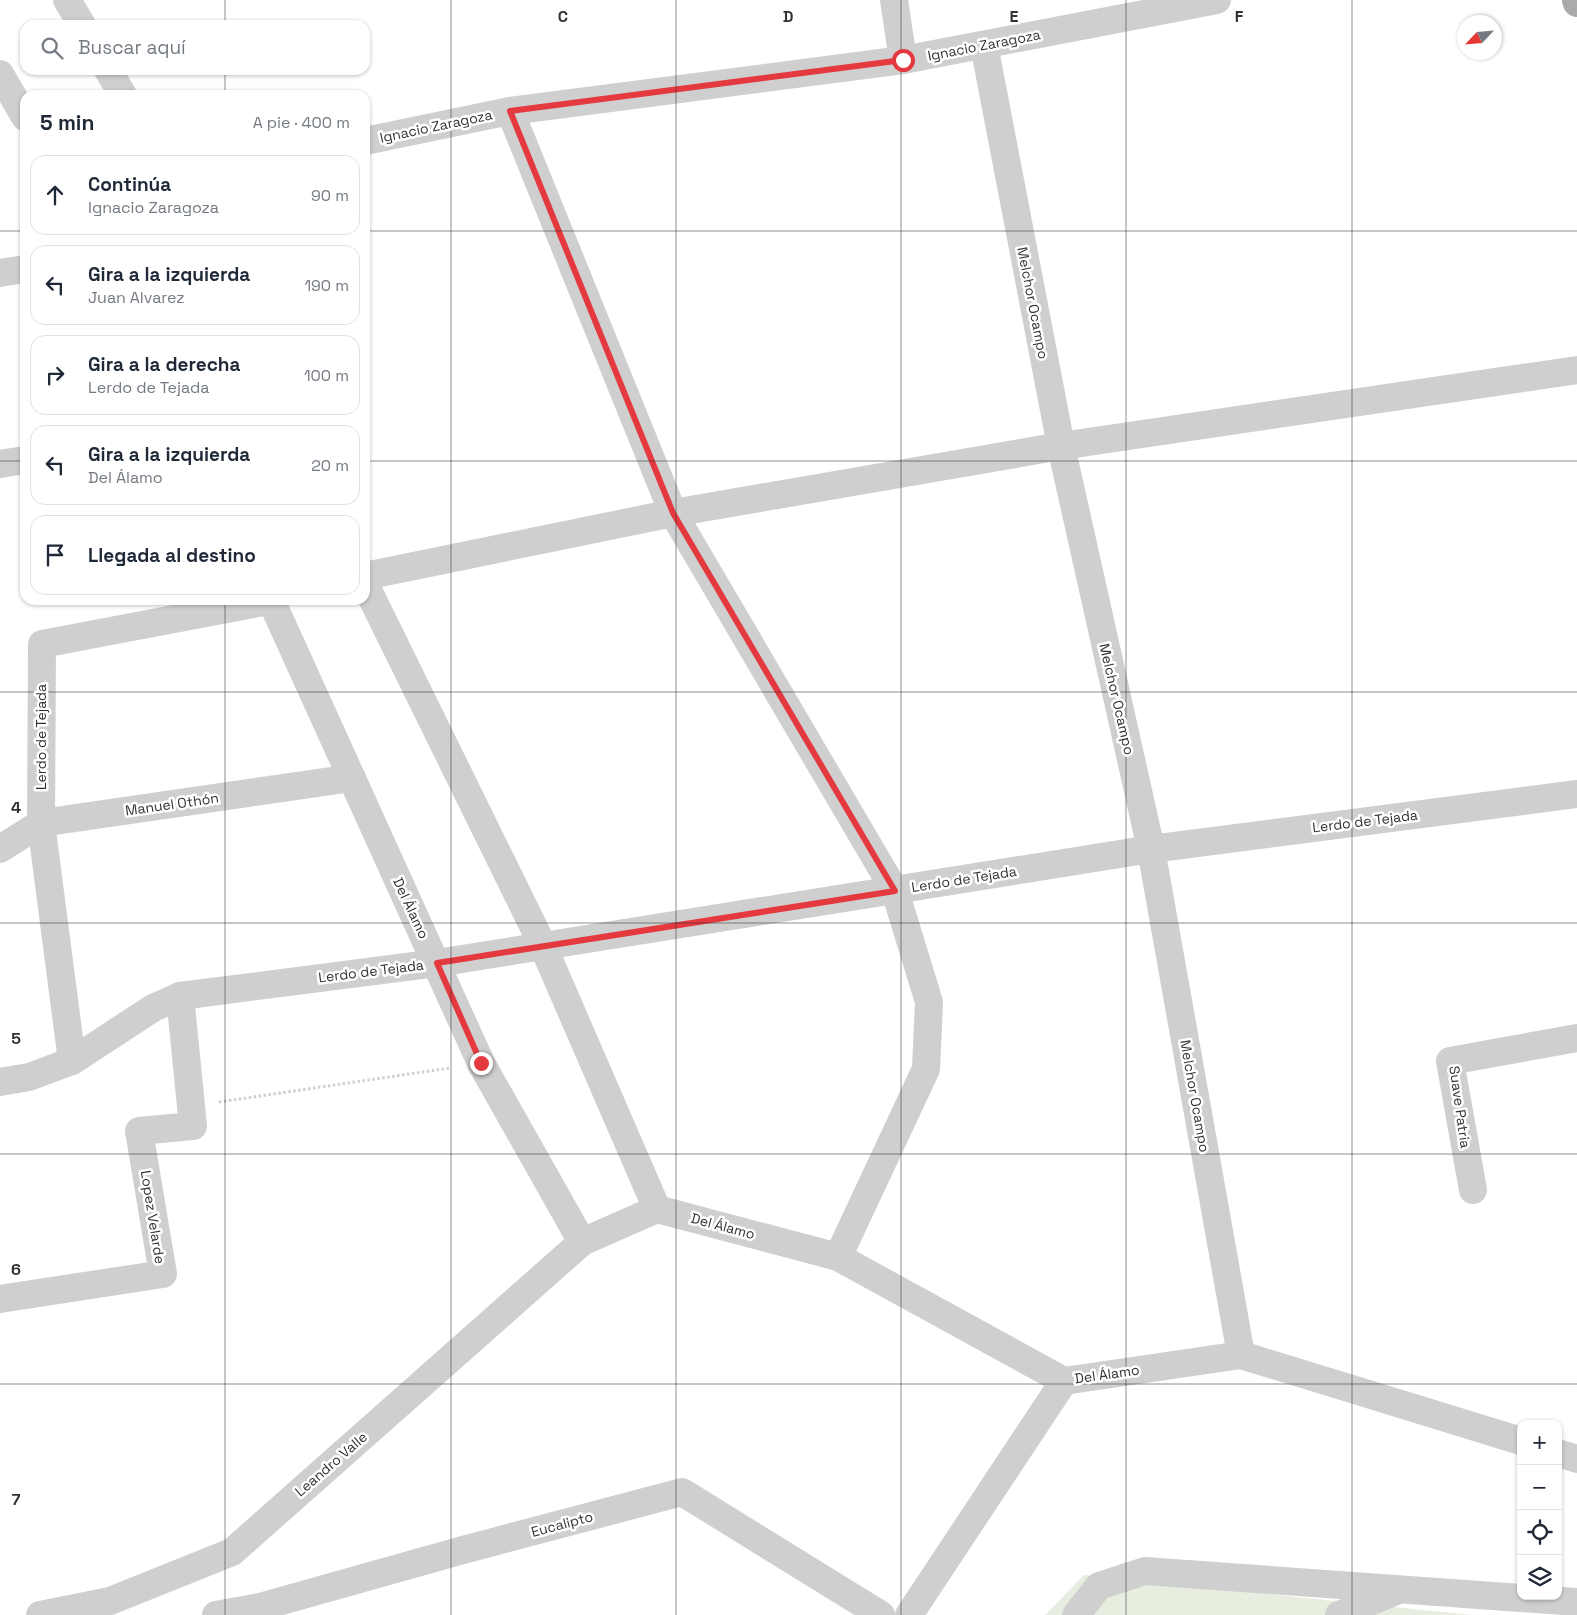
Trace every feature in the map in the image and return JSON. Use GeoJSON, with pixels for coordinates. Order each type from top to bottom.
{"type":"FeatureCollection","features":[{"type":"Feature","properties":{"kind":"street"},"geometry":{"type":"LineString","coordinates":[[67,0],[79,20]]}},
{"type":"Feature","properties":{"kind":"street"},"geometry":{"type":"LineString","coordinates":[[894,0],[903,60]]}},
{"type":"Feature","properties":{"kind":"street","name":"Ignacio Zaragoza"},"geometry":{"type":"LineString","coordinates":[[370,140],[510,111],[903,60],[1217,0]]}},
{"type":"Feature","properties":{"kind":"street","name":"Melchor Ocampo"},"geometry":{"type":"LineString","coordinates":[[984,45],[1061,446],[1151,848],[1241,1355]]}},
{"type":"Feature","properties":{"kind":"street"},"geometry":{"type":"LineString","coordinates":[[111,75],[120,90]]}},
{"type":"Feature","properties":{"kind":"street"},"geometry":{"type":"LineString","coordinates":[[1,77],[20,109]]}},
{"type":"Feature","properties":{"kind":"street"},"geometry":{"type":"LineString","coordinates":[[510,111],[673,513],[895,891],[929,1002],[926,1069],[838,1257]]}},
{"type":"Feature","properties":{"kind":"street"},"geometry":{"type":"LineString","coordinates":[[0,273],[20,270]]}},
{"type":"Feature","properties":{"kind":"street"},"geometry":{"type":"LineString","coordinates":[[370,575],[673,513],[1061,446],[1577,370]]}},
{"type":"Feature","properties":{"kind":"street"},"geometry":{"type":"LineString","coordinates":[[0,464],[20,461]]}},
{"type":"Feature","properties":{"kind":"street"},"geometry":{"type":"LineString","coordinates":[[370,594],[542,946],[657,1209],[582,1242]]}},
{"type":"Feature","properties":{"kind":"street","name":"Lerdo de Tejada"},"geometry":{"type":"LineString","coordinates":[[72,1060],[41,823],[42,644],[246,605]]}},
{"type":"Feature","properties":{"kind":"street","name":"Del Álamo"},"geometry":{"type":"LineString","coordinates":[[274,605],[481,1063],[582,1242]]}},
{"type":"Feature","properties":{"kind":"street","name":"Manuel Othón"},"geometry":{"type":"LineString","coordinates":[[0,849],[41,823],[352,778]]}},
{"type":"Feature","properties":{"kind":"street","name":"Lerdo de Tejada"},"geometry":{"type":"LineString","coordinates":[[0,1082],[29,1077],[72,1060],[153,1008],[180,996],[437,963],[895,891],[1151,848],[1577,794]]}},
{"type":"Feature","properties":{"kind":"street","name":"Lopez Velarde"},"geometry":{"type":"LineString","coordinates":[[0,1299],[163,1274],[139,1131],[194,1126],[180,996]]}},
{"type":"Feature","properties":{"kind":"street","name":"Suave Patria"},"geometry":{"type":"LineString","coordinates":[[1473,1190],[1450,1061],[1577,1038]]}},
{"type":"Feature","properties":{"kind":"street","name":"Del Álamo"},"geometry":{"type":"LineString","coordinates":[[657,1209],[838,1257],[1064,1380],[1241,1355],[1517,1441]]}},
{"type":"Feature","properties":{"kind":"street","name":"Leandro Valle"},"geometry":{"type":"LineString","coordinates":[[40,1615],[110,1601],[232,1552],[582,1242]]}},
{"type":"Feature","properties":{"kind":"street"},"geometry":{"type":"LineString","coordinates":[[909,1615],[1064,1380]]}},
{"type":"Feature","properties":{"kind":"street"},"geometry":{"type":"LineString","coordinates":[[1562,1454],[1577,1459]]}},
{"type":"Feature","properties":{"kind":"street","name":"Eucalipto"},"geometry":{"type":"LineString","coordinates":[[216,1615],[261,1611],[473,1548],[682,1492],[881,1615]]}},
{"type":"Feature","properties":{"kind":"street"},"geometry":{"type":"LineString","coordinates":[[1076,1615],[1100,1586],[1145,1571],[1577,1602]]}},
{"type":"Feature","properties":{"kind":"street"},"geometry":{"type":"LineString","coordinates":[[1339,1615],[1400,1589]]}},
{"type":"Feature","properties":{"kind":"path"},"geometry":{"type":"LineString","coordinates":[[191,1106],[481,1063]]}},
{"type":"Feature","properties":{"kind":"shaded area"},"geometry":{"type":"Polygon","coordinates":[[[1084,1575],[1472,1615],[1045,1615],[1084,1575]]]}},
{"type":"Feature","properties":{"kind":"route"},"geometry":{"type":"LineString","coordinates":[[481,1063],[437,963],[895,891],[673,513],[510,111],[903,60]]}}]}
